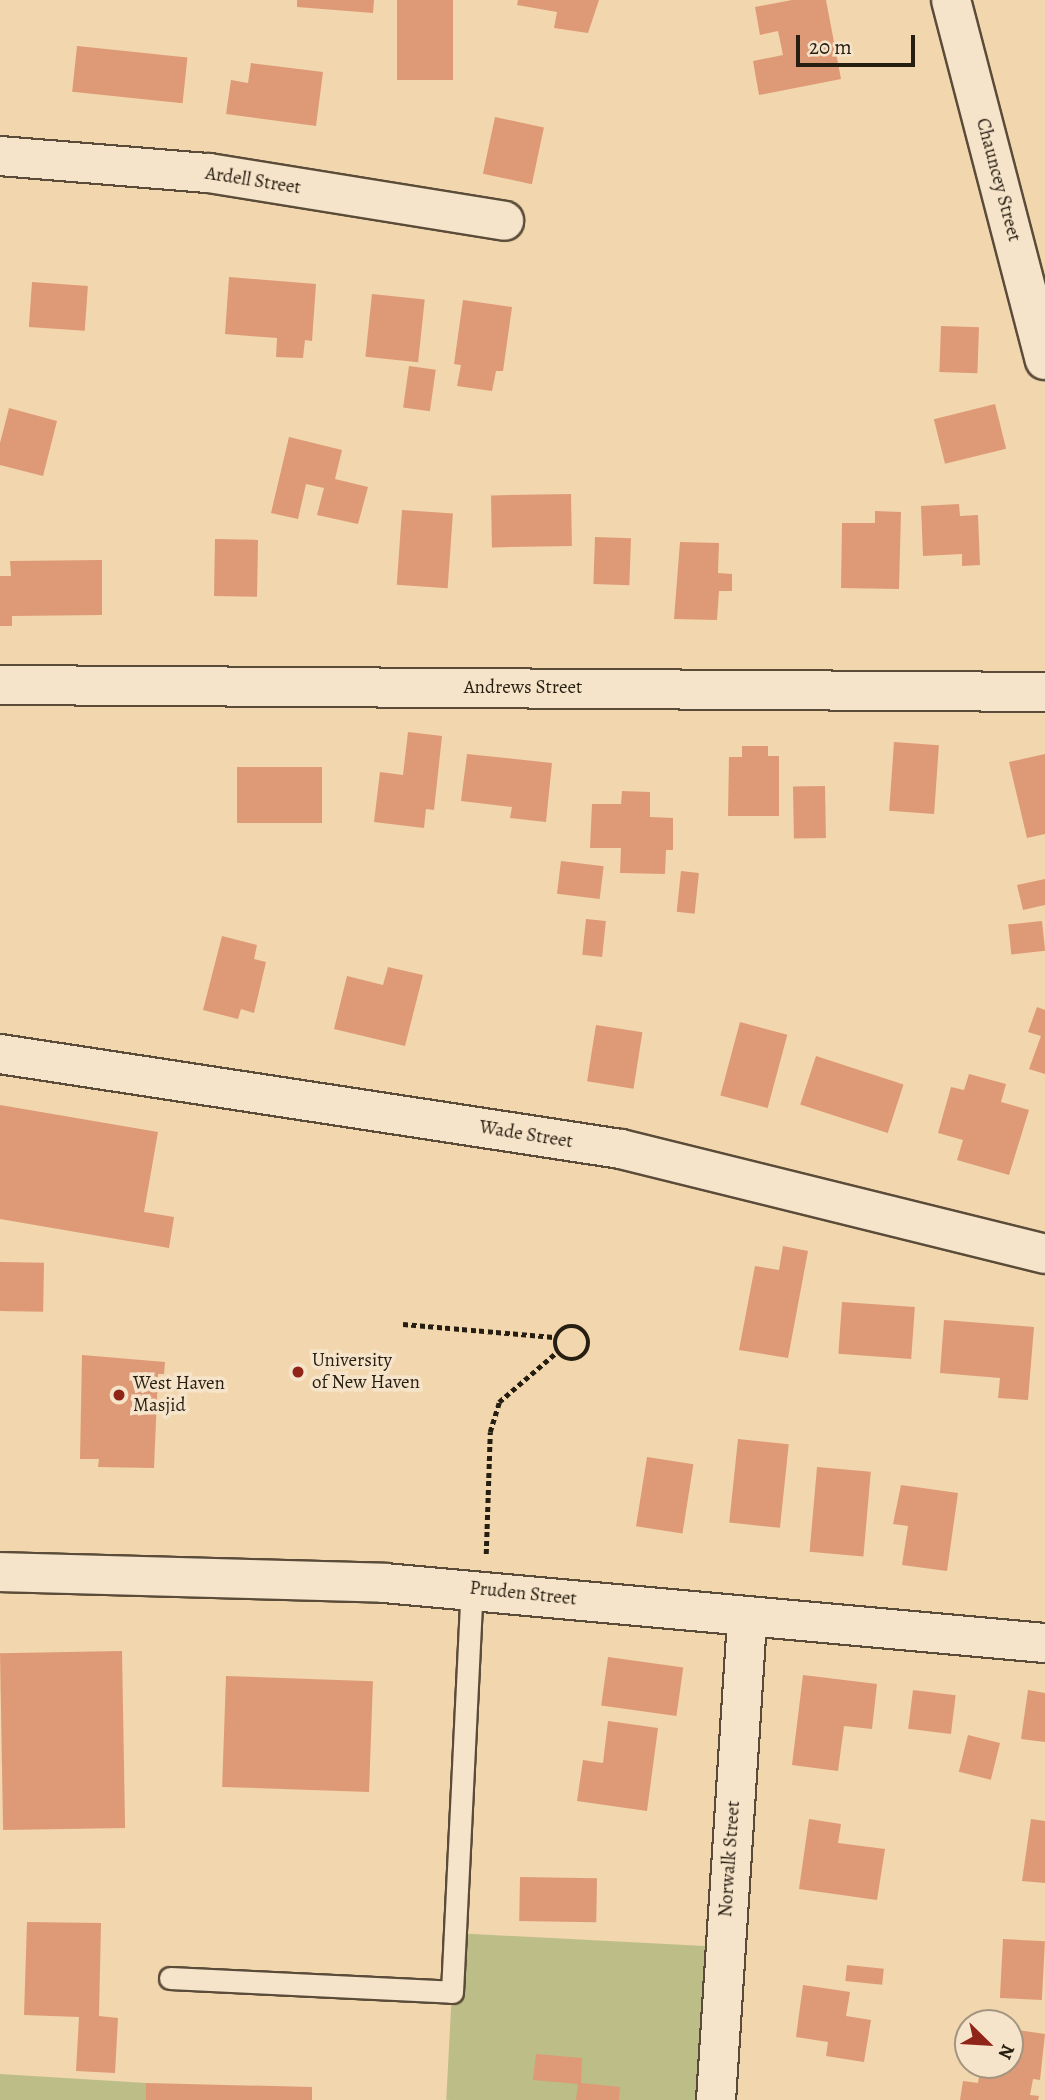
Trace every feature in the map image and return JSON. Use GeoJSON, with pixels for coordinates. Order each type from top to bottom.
{"type":"FeatureCollection","features":[{"type":"Feature","properties":{"kind":"street","name":"Chauncey Street"},"geometry":{"type":"LineString","coordinates":[[951,0],[1045,359]]}},
{"type":"Feature","properties":{"kind":"street","name":"Ardell Street"},"geometry":{"type":"LineString","coordinates":[[0,156],[209,173],[504,221]]}},
{"type":"Feature","properties":{"kind":"street","name":"Andrews Street"},"geometry":{"type":"LineString","coordinates":[[0,685],[1045,692]]}},
{"type":"Feature","properties":{"kind":"street","name":"Wade Street"},"geometry":{"type":"LineString","coordinates":[[0,1054],[621,1149],[1045,1254]]}},
{"type":"Feature","properties":{"kind":"street","name":"Pruden Street"},"geometry":{"type":"LineString","coordinates":[[0,1572],[477,1589],[747,1618],[1045,1643]]}},
{"type":"Feature","properties":{"kind":"street","name":"Norwalk Street"},"geometry":{"type":"LineString","coordinates":[[716,2100],[747,1618]]}},
{"type":"Feature","properties":{"kind":"lane"},"geometry":{"type":"LineString","coordinates":[[170,1978],[452,1992],[477,1589]]}},
{"type":"Feature","properties":{"kind":"path"},"geometry":{"type":"LineString","coordinates":[[403,1324],[556,1337],[569,1326],[581,1329],[588,1338],[581,1358],[565,1359],[557,1352],[556,1337]]}},
{"type":"Feature","properties":{"kind":"path"},"geometry":{"type":"LineString","coordinates":[[477,1589],[493,1418],[499,1402],[557,1352]]}},
{"type":"Feature","properties":{"kind":"green space"},"geometry":{"type":"Polygon","coordinates":[[[455,1933],[724,1947],[716,2100],[446,2100],[455,1933]]]}},
{"type":"Feature","properties":{"kind":"green space"},"geometry":{"type":"Polygon","coordinates":[[[0,2074],[146,2083],[146,2100],[0,2100],[0,2074]]]}},
{"type":"Feature","properties":{"kind":"building"},"geometry":{"type":"Polygon","coordinates":[[[297,0],[374,0],[373,13],[297,7],[297,0]]]}},
{"type":"Feature","properties":{"kind":"building"},"geometry":{"type":"Polygon","coordinates":[[[397,0],[453,0],[453,80],[397,80],[397,0]]]}},
{"type":"Feature","properties":{"kind":"building"},"geometry":{"type":"Polygon","coordinates":[[[518,0],[599,0],[588,33],[554,28],[557,12],[517,5],[518,0]]]}},
{"type":"Feature","properties":{"kind":"building"},"geometry":{"type":"Polygon","coordinates":[[[792,0],[826,0],[841,79],[759,95],[753,61],[783,55],[778,31],[760,35],[755,7],[792,0]]]}},
{"type":"Feature","properties":{"kind":"building"},"geometry":{"type":"Polygon","coordinates":[[[77,46],[187,58],[183,103],[72,92],[77,46]]]}},
{"type":"Feature","properties":{"kind":"building"},"geometry":{"type":"Polygon","coordinates":[[[251,63],[323,72],[316,126],[226,114],[231,80],[248,83],[251,63]]]}},
{"type":"Feature","properties":{"kind":"building"},"geometry":{"type":"Polygon","coordinates":[[[495,117],[544,127],[532,184],[483,174],[495,117]]]}},
{"type":"Feature","properties":{"kind":"building"},"geometry":{"type":"Polygon","coordinates":[[[229,277],[316,284],[312,341],[305,340],[303,358],[276,357],[277,338],[225,334],[229,277]]]}},
{"type":"Feature","properties":{"kind":"building"},"geometry":{"type":"Polygon","coordinates":[[[32,282],[88,286],[85,331],[29,327],[32,282]]]}},
{"type":"Feature","properties":{"kind":"building"},"geometry":{"type":"Polygon","coordinates":[[[372,294],[425,300],[418,362],[365,357],[372,294]]]}},
{"type":"Feature","properties":{"kind":"building"},"geometry":{"type":"Polygon","coordinates":[[[463,300],[512,307],[503,371],[496,371],[492,391],[457,386],[461,365],[454,364],[463,300]]]}},
{"type":"Feature","properties":{"kind":"building"},"geometry":{"type":"Polygon","coordinates":[[[941,326],[979,327],[977,373],[939,372],[941,326]]]}},
{"type":"Feature","properties":{"kind":"building"},"geometry":{"type":"Polygon","coordinates":[[[409,366],[436,370],[430,411],[403,408],[409,366]]]}},
{"type":"Feature","properties":{"kind":"building"},"geometry":{"type":"Polygon","coordinates":[[[995,404],[1006,449],[945,464],[934,419],[995,404]]]}},
{"type":"Feature","properties":{"kind":"building"},"geometry":{"type":"Polygon","coordinates":[[[9,408],[57,421],[43,476],[0,465],[0,443],[9,408]]]}},
{"type":"Feature","properties":{"kind":"building"},"geometry":{"type":"Polygon","coordinates":[[[289,437],[342,450],[335,479],[368,487],[358,524],[317,515],[324,488],[306,484],[298,519],[271,513],[289,437]]]}},
{"type":"Feature","properties":{"kind":"building"},"geometry":{"type":"Polygon","coordinates":[[[571,494],[572,546],[492,547],[491,495],[571,494]]]}},
{"type":"Feature","properties":{"kind":"building"},"geometry":{"type":"Polygon","coordinates":[[[959,504],[960,516],[978,515],[980,565],[962,566],[962,554],[923,556],[921,506],[959,504]]]}},
{"type":"Feature","properties":{"kind":"building"},"geometry":{"type":"Polygon","coordinates":[[[402,510],[453,514],[448,588],[397,585],[402,510]]]}},
{"type":"Feature","properties":{"kind":"building"},"geometry":{"type":"Polygon","coordinates":[[[875,511],[901,512],[899,589],[841,588],[842,523],[875,523],[875,511]]]}},
{"type":"Feature","properties":{"kind":"building"},"geometry":{"type":"Polygon","coordinates":[[[595,537],[631,538],[629,585],[593,584],[595,537]]]}},
{"type":"Feature","properties":{"kind":"building"},"geometry":{"type":"Polygon","coordinates":[[[215,539],[258,540],[257,597],[214,596],[215,539]]]}},
{"type":"Feature","properties":{"kind":"building"},"geometry":{"type":"Polygon","coordinates":[[[680,542],[719,543],[718,573],[732,574],[732,591],[719,591],[717,620],[674,619],[680,542]]]}},
{"type":"Feature","properties":{"kind":"building"},"geometry":{"type":"Polygon","coordinates":[[[102,560],[102,615],[12,616],[12,626],[0,626],[0,576],[11,576],[10,561],[102,560]]]}},
{"type":"Feature","properties":{"kind":"building"},"geometry":{"type":"Polygon","coordinates":[[[408,732],[442,736],[434,810],[426,809],[424,828],[374,822],[380,772],[403,775],[408,732]]]}},
{"type":"Feature","properties":{"kind":"building"},"geometry":{"type":"Polygon","coordinates":[[[894,742],[939,745],[934,814],[889,811],[894,742]]]}},
{"type":"Feature","properties":{"kind":"building"},"geometry":{"type":"Polygon","coordinates":[[[742,746],[768,746],[768,756],[779,756],[779,816],[728,816],[729,757],[742,757],[742,746]]]}},
{"type":"Feature","properties":{"kind":"building"},"geometry":{"type":"Polygon","coordinates":[[[467,754],[552,763],[546,822],[510,818],[512,807],[461,801],[467,754]]]}},
{"type":"Feature","properties":{"kind":"building"},"geometry":{"type":"Polygon","coordinates":[[[1045,754],[1045,834],[1027,838],[1009,762],[1045,754]]]}},
{"type":"Feature","properties":{"kind":"building"},"geometry":{"type":"Polygon","coordinates":[[[237,767],[322,767],[322,823],[237,823],[237,767]]]}},
{"type":"Feature","properties":{"kind":"building"},"geometry":{"type":"Polygon","coordinates":[[[825,786],[826,838],[794,839],[793,787],[825,786]]]}},
{"type":"Feature","properties":{"kind":"building"},"geometry":{"type":"Polygon","coordinates":[[[622,791],[650,792],[650,817],[673,818],[673,850],[666,850],[665,874],[620,873],[621,848],[590,848],[592,804],[621,804],[622,791]]]}},
{"type":"Feature","properties":{"kind":"building"},"geometry":{"type":"Polygon","coordinates":[[[561,861],[604,866],[600,899],[557,894],[561,861]]]}},
{"type":"Feature","properties":{"kind":"building"},"geometry":{"type":"Polygon","coordinates":[[[681,871],[699,873],[695,914],[677,912],[681,871]]]}},
{"type":"Feature","properties":{"kind":"building"},"geometry":{"type":"Polygon","coordinates":[[[1045,879],[1045,905],[1023,910],[1017,885],[1045,879]]]}},
{"type":"Feature","properties":{"kind":"building"},"geometry":{"type":"Polygon","coordinates":[[[586,919],[606,921],[602,957],[582,955],[586,919]]]}},
{"type":"Feature","properties":{"kind":"building"},"geometry":{"type":"Polygon","coordinates":[[[1042,921],[1045,951],[1011,954],[1008,925],[1042,921]]]}},
{"type":"Feature","properties":{"kind":"building"},"geometry":{"type":"Polygon","coordinates":[[[222,936],[257,945],[254,959],[266,962],[254,1013],[241,1009],[238,1019],[203,1010],[222,936]]]}},
{"type":"Feature","properties":{"kind":"building"},"geometry":{"type":"Polygon","coordinates":[[[388,967],[423,975],[405,1046],[334,1029],[347,976],[383,985],[388,967]]]}},
{"type":"Feature","properties":{"kind":"building"},"geometry":{"type":"Polygon","coordinates":[[[1037,1007],[1045,1010],[1045,1074],[1029,1069],[1041,1036],[1028,1032],[1037,1007]]]}},
{"type":"Feature","properties":{"kind":"building"},"geometry":{"type":"Polygon","coordinates":[[[740,1022],[787,1035],[768,1108],[720,1095],[740,1022]]]}},
{"type":"Feature","properties":{"kind":"building"},"geometry":{"type":"Polygon","coordinates":[[[596,1025],[642,1032],[634,1089],[587,1081],[596,1025]]]}},
{"type":"Feature","properties":{"kind":"building"},"geometry":{"type":"Polygon","coordinates":[[[816,1056],[903,1084],[888,1133],[800,1105],[816,1056]]]}},
{"type":"Feature","properties":{"kind":"building"},"geometry":{"type":"Polygon","coordinates":[[[969,1074],[1006,1084],[1001,1102],[1029,1110],[1009,1175],[957,1160],[963,1140],[938,1133],[951,1087],[964,1090],[969,1074]]]}},
{"type":"Feature","properties":{"kind":"building"},"geometry":{"type":"Polygon","coordinates":[[[0,1105],[158,1132],[144,1212],[174,1217],[169,1248],[0,1219],[0,1105]]]}},
{"type":"Feature","properties":{"kind":"building"},"geometry":{"type":"Polygon","coordinates":[[[783,1246],[808,1251],[788,1358],[739,1350],[755,1266],[779,1270],[783,1246]]]}},
{"type":"Feature","properties":{"kind":"building"},"geometry":{"type":"Polygon","coordinates":[[[0,1262],[44,1263],[43,1312],[0,1311],[0,1262]]]}},
{"type":"Feature","properties":{"kind":"building"},"geometry":{"type":"Polygon","coordinates":[[[842,1302],[915,1307],[911,1359],[838,1354],[842,1302]]]}},
{"type":"Feature","properties":{"kind":"building"},"geometry":{"type":"Polygon","coordinates":[[[944,1320],[1034,1327],[1028,1400],[998,1398],[1000,1378],[940,1373],[944,1320]]]}},
{"type":"Feature","properties":{"kind":"building","name":"West Haven Masjid"},"geometry":{"type":"Polygon","coordinates":[[[82,1355],[165,1362],[164,1374],[158,1374],[154,1468],[98,1467],[99,1459],[80,1459],[82,1355]]]}},
{"type":"Feature","properties":{"kind":"building"},"geometry":{"type":"Polygon","coordinates":[[[738,1439],[789,1444],[780,1528],[729,1523],[738,1439]]]}},
{"type":"Feature","properties":{"kind":"building"},"geometry":{"type":"Polygon","coordinates":[[[647,1457],[693,1464],[682,1533],[636,1526],[647,1457]]]}},
{"type":"Feature","properties":{"kind":"building"},"geometry":{"type":"Polygon","coordinates":[[[817,1467],[871,1472],[863,1556],[810,1552],[817,1467]]]}},
{"type":"Feature","properties":{"kind":"building"},"geometry":{"type":"Polygon","coordinates":[[[901,1485],[958,1493],[947,1571],[902,1565],[908,1526],[893,1524],[901,1485]]]}},
{"type":"Feature","properties":{"kind":"building"},"geometry":{"type":"Polygon","coordinates":[[[122,1651],[125,1828],[3,1830],[0,1653],[122,1651]]]}},
{"type":"Feature","properties":{"kind":"building"},"geometry":{"type":"Polygon","coordinates":[[[608,1657],[683,1668],[676,1716],[601,1706],[608,1657]]]}},
{"type":"Feature","properties":{"kind":"building"},"geometry":{"type":"Polygon","coordinates":[[[803,1675],[877,1684],[872,1729],[844,1726],[838,1771],[792,1765],[803,1675]]]}},
{"type":"Feature","properties":{"kind":"building"},"geometry":{"type":"Polygon","coordinates":[[[226,1676],[373,1681],[369,1792],[222,1787],[226,1676]]]}},
{"type":"Feature","properties":{"kind":"building"},"geometry":{"type":"Polygon","coordinates":[[[913,1690],[956,1695],[951,1734],[908,1729],[913,1690]]]}},
{"type":"Feature","properties":{"kind":"building"},"geometry":{"type":"Polygon","coordinates":[[[1028,1690],[1045,1693],[1045,1742],[1021,1739],[1028,1690]]]}},
{"type":"Feature","properties":{"kind":"building"},"geometry":{"type":"Polygon","coordinates":[[[608,1721],[658,1728],[647,1811],[577,1801],[583,1760],[603,1763],[608,1721]]]}},
{"type":"Feature","properties":{"kind":"building"},"geometry":{"type":"Polygon","coordinates":[[[968,1735],[1000,1743],[991,1780],[959,1772],[968,1735]]]}},
{"type":"Feature","properties":{"kind":"building"},"geometry":{"type":"Polygon","coordinates":[[[809,1819],[841,1824],[838,1843],[885,1849],[877,1900],[799,1889],[809,1819]]]}},
{"type":"Feature","properties":{"kind":"building"},"geometry":{"type":"Polygon","coordinates":[[[1031,1819],[1045,1821],[1045,1883],[1022,1881],[1031,1819]]]}},
{"type":"Feature","properties":{"kind":"building"},"geometry":{"type":"Polygon","coordinates":[[[520,1877],[597,1878],[596,1922],[519,1921],[520,1877]]]}},
{"type":"Feature","properties":{"kind":"building"},"geometry":{"type":"Polygon","coordinates":[[[27,1922],[101,1923],[99,2016],[118,2018],[115,2073],[76,2071],[79,2017],[24,2015],[27,1922]]]}},
{"type":"Feature","properties":{"kind":"building"},"geometry":{"type":"Polygon","coordinates":[[[1003,1939],[1045,1941],[1042,2000],[1000,1998],[1003,1939]]]}},
{"type":"Feature","properties":{"kind":"building"},"geometry":{"type":"Polygon","coordinates":[[[847,1965],[884,1969],[882,1985],[845,1981],[847,1965]]]}},
{"type":"Feature","properties":{"kind":"building"},"geometry":{"type":"Polygon","coordinates":[[[803,1985],[850,1992],[846,2016],[871,2020],[864,2062],[826,2056],[828,2042],[796,2037],[803,1985]]]}},
{"type":"Feature","properties":{"kind":"building"},"geometry":{"type":"Polygon","coordinates":[[[1024,2031],[1045,2034],[1040,2080],[1033,2079],[1030,2095],[1039,2096],[1038,2100],[960,2100],[963,2081],[978,2083],[979,2079],[1024,2079],[1024,2031]]]}},
{"type":"Feature","properties":{"kind":"building"},"geometry":{"type":"Polygon","coordinates":[[[536,2054],[582,2058],[581,2083],[620,2087],[619,2100],[576,2100],[578,2084],[533,2080],[536,2054]]]}},
{"type":"Feature","properties":{"kind":"building"},"geometry":{"type":"Polygon","coordinates":[[[146,2083],[312,2087],[312,2100],[146,2100],[146,2083]]]}},
{"type":"Feature","properties":{"kind":"place","name":"University of New Haven"},"geometry":{"type":"Point","coordinates":[298,1372]}},
{"type":"Feature","properties":{"kind":"place","name":"West Haven Masjid"},"geometry":{"type":"Point","coordinates":[119,1395]}}]}
